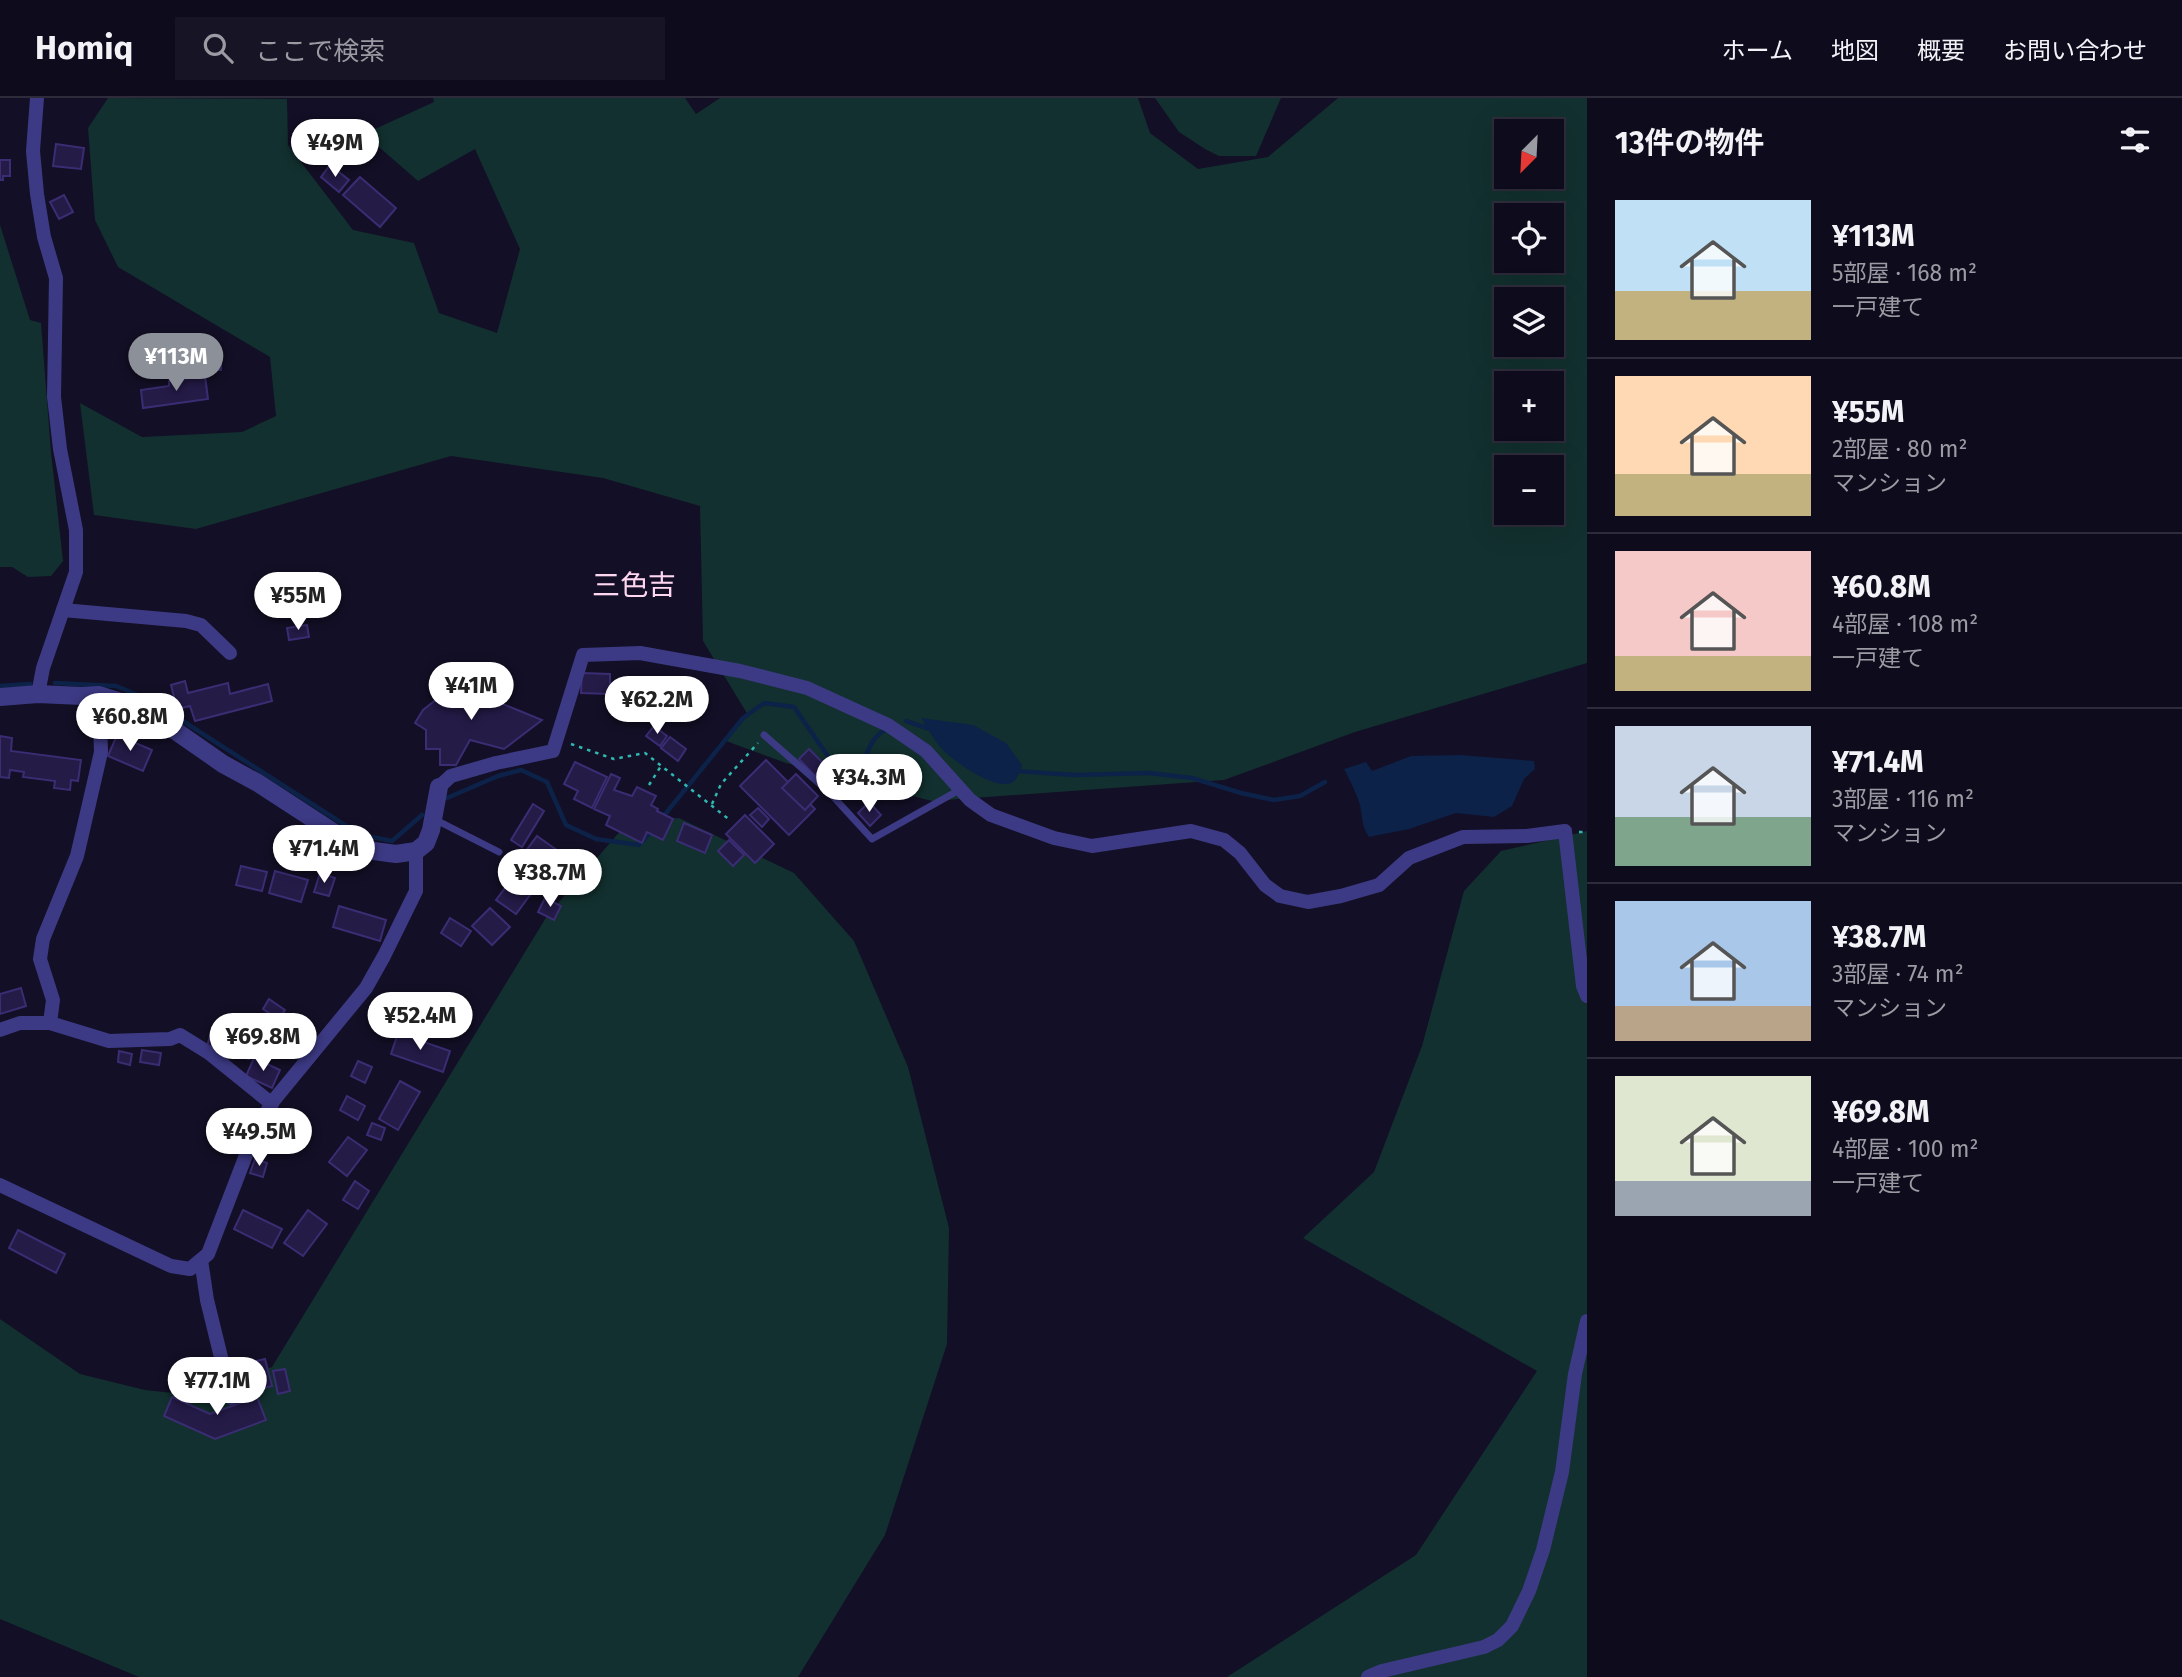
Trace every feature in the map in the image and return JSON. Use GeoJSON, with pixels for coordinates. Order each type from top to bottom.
{"type":"FeatureCollection","features":[{"type":"Feature","properties":{"kind":"street"},"geometry":{"type":"LineString","coordinates":[[37,98],[33,151],[37,194],[44,237],[56,278],[54,397],[60,449],[76,530],[76,572],[43,668],[38,694]]}},
{"type":"Feature","properties":{"kind":"street"},"geometry":{"type":"LineString","coordinates":[[63,610],[186,621],[201,625],[230,653]]}},
{"type":"Feature","properties":{"kind":"street"},"geometry":{"type":"LineString","coordinates":[[0,697],[38,694],[99,695],[144,709],[223,764],[258,783],[347,841],[374,852],[396,854],[416,851],[426,842],[439,787],[451,776],[553,751],[583,655],[640,653],[740,671],[807,688],[888,725],[926,751],[970,800],[991,815],[1055,838],[1092,846],[1191,831],[1224,840],[1240,853],[1265,885],[1280,896],[1308,902],[1379,885],[1409,858],[1463,837],[1527,836],[1565,831],[1583,986],[1587,996]]}},
{"type":"Feature","properties":{"kind":"street"},"geometry":{"type":"LineString","coordinates":[[50,1023],[53,1000],[40,959],[43,939],[77,856],[101,751],[99,695]]}},
{"type":"Feature","properties":{"kind":"street"},"geometry":{"type":"LineString","coordinates":[[0,1185],[171,1266],[190,1269],[208,1254],[256,1129],[272,1104],[366,988],[378,967],[416,891],[416,851]]}},
{"type":"Feature","properties":{"kind":"street"},"geometry":{"type":"LineString","coordinates":[[0,1030],[20,1023],[50,1023],[109,1041],[170,1040],[180,1035],[209,1054],[272,1104]]}},
{"type":"Feature","properties":{"kind":"street"},"geometry":{"type":"LineString","coordinates":[[201,1260],[207,1300],[231,1398]]}},
{"type":"Feature","properties":{"kind":"street"},"geometry":{"type":"LineString","coordinates":[[1368,1677],[1382,1671],[1484,1647],[1497,1640],[1512,1626],[1529,1591],[1543,1550],[1562,1472],[1575,1374],[1587,1321]]}},
{"type":"Feature","properties":{"kind":"lane"},"geometry":{"type":"LineString","coordinates":[[764,735],[828,791],[872,839],[961,789]]}},
{"type":"Feature","properties":{"kind":"lane"},"geometry":{"type":"LineString","coordinates":[[433,819],[499,852]]}},
{"type":"Feature","properties":{"kind":"path"},"geometry":{"type":"LineString","coordinates":[[712,804],[721,784],[764,735]]}},
{"type":"Feature","properties":{"kind":"path"},"geometry":{"type":"LineString","coordinates":[[557,739],[614,759],[645,753],[731,821]]}},
{"type":"Feature","properties":{"kind":"path"},"geometry":{"type":"LineString","coordinates":[[649,785],[662,765]]}},
{"type":"Feature","properties":{"kind":"green space"},"geometry":{"type":"Polygon","coordinates":[[[108,98],[287,99],[288,145],[353,230],[414,243],[439,313],[497,333],[520,249],[475,149],[418,181],[364,134],[434,102],[433,98],[685,98],[696,114],[720,98],[1138,98],[1150,133],[1198,169],[1268,157],[1338,98],[1587,98],[1587,663],[1355,732],[1224,780],[932,801],[786,763],[726,741],[748,715],[703,641],[700,506],[603,478],[451,456],[196,529],[94,515],[80,403],[142,437],[242,432],[276,416],[270,357],[118,267],[95,220],[88,128],[108,98]]]}},
{"type":"Feature","properties":{"kind":"green space"},"geometry":{"type":"Polygon","coordinates":[[[1155,98],[1281,98],[1256,156],[1219,156],[1179,132],[1155,98]]]}},
{"type":"Feature","properties":{"kind":"green space"},"geometry":{"type":"Polygon","coordinates":[[[0,225],[30,320],[41,323],[63,561],[51,576],[28,577],[12,567],[0,567],[0,225]]]}},
{"type":"Feature","properties":{"kind":"green space"},"geometry":{"type":"Polygon","coordinates":[[[679,818],[794,873],[854,941],[908,1067],[949,1228],[947,1344],[885,1535],[798,1677],[139,1677],[0,1619],[0,1319],[80,1374],[145,1390],[192,1395],[272,1367],[547,916],[628,822],[679,818]]]}},
{"type":"Feature","properties":{"kind":"green space"},"geometry":{"type":"Polygon","coordinates":[[[1587,831],[1587,1677],[1227,1677],[1416,1555],[1537,1371],[1303,1238],[1374,1172],[1422,1046],[1464,891],[1501,851],[1587,831]]]}},
{"type":"Feature","properties":{"kind":"water"},"geometry":{"type":"Polygon","coordinates":[[[921,718],[973,725],[1006,743],[1022,765],[1017,778],[1004,784],[985,779],[965,768],[940,746],[921,718]]]}},
{"type":"Feature","properties":{"kind":"water"},"geometry":{"type":"Polygon","coordinates":[[[1460,755],[1534,761],[1535,769],[1524,779],[1512,806],[1494,817],[1456,813],[1409,829],[1369,837],[1363,825],[1360,805],[1344,769],[1366,762],[1372,771],[1411,756],[1460,755]]]}},
{"type":"Feature","properties":{"kind":"building"},"geometry":{"type":"Polygon","coordinates":[[[305,140],[319,154],[311,163],[296,149],[305,140]]]}},
{"type":"Feature","properties":{"kind":"building"},"geometry":{"type":"Polygon","coordinates":[[[56,144],[84,148],[81,169],[53,166],[56,144]]]}},
{"type":"Feature","properties":{"kind":"building"},"geometry":{"type":"Polygon","coordinates":[[[0,160],[10,160],[10,176],[3,176],[3,180],[0,180],[0,160]]]}},
{"type":"Feature","properties":{"kind":"building"},"geometry":{"type":"Polygon","coordinates":[[[330,165],[349,180],[339,192],[321,177],[330,165]]]}},
{"type":"Feature","properties":{"kind":"building"},"geometry":{"type":"Polygon","coordinates":[[[360,177],[396,208],[380,227],[343,195],[360,177]]]}},
{"type":"Feature","properties":{"kind":"building"},"geometry":{"type":"Polygon","coordinates":[[[64,195],[73,212],[59,219],[50,202],[64,195]]]}},
{"type":"Feature","properties":{"kind":"building"},"geometry":{"type":"Polygon","coordinates":[[[211,357],[221,357],[221,370],[211,370],[211,357]]]}},
{"type":"Feature","properties":{"kind":"building"},"geometry":{"type":"Polygon","coordinates":[[[205,376],[208,399],[143,408],[141,390],[169,386],[169,381],[205,376]]]}},
{"type":"Feature","properties":{"kind":"building"},"geometry":{"type":"Polygon","coordinates":[[[307,625],[309,637],[289,640],[287,628],[307,625]]]}},
{"type":"Feature","properties":{"kind":"building"},"geometry":{"type":"Polygon","coordinates":[[[582,673],[610,674],[610,694],[581,693],[582,673]]]}},
{"type":"Feature","properties":{"kind":"building"},"geometry":{"type":"Polygon","coordinates":[[[623,679],[661,695],[655,709],[617,694],[623,679]]]}},
{"type":"Feature","properties":{"kind":"building"},"geometry":{"type":"Polygon","coordinates":[[[185,681],[188,693],[228,683],[230,694],[268,684],[272,701],[195,721],[190,706],[177,709],[171,685],[185,681]]]}},
{"type":"Feature","properties":{"kind":"building"},"geometry":{"type":"Polygon","coordinates":[[[472,683],[489,684],[488,698],[542,720],[504,749],[470,740],[456,765],[440,765],[440,749],[426,749],[426,730],[415,723],[423,710],[452,687],[472,683]]]}},
{"type":"Feature","properties":{"kind":"building"},"geometry":{"type":"Polygon","coordinates":[[[654,726],[667,736],[660,746],[646,736],[654,726]]]}},
{"type":"Feature","properties":{"kind":"building"},"geometry":{"type":"Polygon","coordinates":[[[117,735],[152,750],[143,771],[108,756],[117,735]]]}},
{"type":"Feature","properties":{"kind":"building"},"geometry":{"type":"Polygon","coordinates":[[[0,736],[12,738],[11,751],[81,760],[78,781],[71,780],[70,790],[54,788],[55,781],[23,777],[24,772],[10,770],[9,778],[0,777],[0,736]]]}},
{"type":"Feature","properties":{"kind":"building"},"geometry":{"type":"Polygon","coordinates":[[[670,737],[686,749],[678,761],[661,748],[670,737]]]}},
{"type":"Feature","properties":{"kind":"building"},"geometry":{"type":"Polygon","coordinates":[[[809,749],[825,765],[815,776],[799,759],[809,749]]]}},
{"type":"Feature","properties":{"kind":"building"},"geometry":{"type":"Polygon","coordinates":[[[766,760],[815,809],[789,835],[740,786],[766,760]]]}},
{"type":"Feature","properties":{"kind":"building"},"geometry":{"type":"Polygon","coordinates":[[[575,762],[607,777],[592,808],[574,799],[578,791],[564,784],[575,762]]]}},
{"type":"Feature","properties":{"kind":"building"},"geometry":{"type":"Polygon","coordinates":[[[611,774],[620,778],[614,790],[632,796],[637,787],[656,796],[651,805],[673,819],[663,840],[647,832],[642,843],[606,825],[610,816],[594,809],[611,774]]]}},
{"type":"Feature","properties":{"kind":"building"},"geometry":{"type":"Polygon","coordinates":[[[796,774],[818,796],[805,810],[782,788],[796,774]]]}},
{"type":"Feature","properties":{"kind":"building"},"geometry":{"type":"Polygon","coordinates":[[[869,802],[881,815],[870,826],[858,813],[869,802]]]}},
{"type":"Feature","properties":{"kind":"building"},"geometry":{"type":"Polygon","coordinates":[[[533,804],[544,811],[522,847],[511,840],[533,804]]]}},
{"type":"Feature","properties":{"kind":"building"},"geometry":{"type":"Polygon","coordinates":[[[758,808],[769,819],[762,827],[750,815],[758,808]]]}},
{"type":"Feature","properties":{"kind":"building"},"geometry":{"type":"Polygon","coordinates":[[[745,815],[774,844],[755,863],[726,834],[745,815]]]}},
{"type":"Feature","properties":{"kind":"building"},"geometry":{"type":"Polygon","coordinates":[[[684,823],[712,835],[705,853],[677,841],[684,823]]]}},
{"type":"Feature","properties":{"kind":"building"},"geometry":{"type":"Polygon","coordinates":[[[537,836],[561,853],[516,914],[496,900],[517,872],[514,867],[537,836]]]}},
{"type":"Feature","properties":{"kind":"building"},"geometry":{"type":"Polygon","coordinates":[[[729,840],[744,855],[733,866],[718,851],[729,840]]]}},
{"type":"Feature","properties":{"kind":"building"},"geometry":{"type":"Polygon","coordinates":[[[567,859],[576,864],[568,878],[559,872],[567,859]]]}},
{"type":"Feature","properties":{"kind":"building"},"geometry":{"type":"Polygon","coordinates":[[[241,866],[267,872],[262,891],[236,885],[241,866]]]}},
{"type":"Feature","properties":{"kind":"building"},"geometry":{"type":"Polygon","coordinates":[[[275,871],[308,880],[301,902],[269,893],[275,871]]]}},
{"type":"Feature","properties":{"kind":"building"},"geometry":{"type":"Polygon","coordinates":[[[320,873],[335,878],[329,896],[314,892],[320,873]]]}},
{"type":"Feature","properties":{"kind":"building"},"geometry":{"type":"Polygon","coordinates":[[[545,898],[561,906],[554,920],[538,912],[545,898]]]}},
{"type":"Feature","properties":{"kind":"building"},"geometry":{"type":"Polygon","coordinates":[[[339,906],[386,920],[380,941],[333,927],[339,906]]]}},
{"type":"Feature","properties":{"kind":"building"},"geometry":{"type":"Polygon","coordinates":[[[490,908],[510,927],[492,945],[472,926],[490,908]]]}},
{"type":"Feature","properties":{"kind":"building"},"geometry":{"type":"Polygon","coordinates":[[[450,918],[471,931],[461,946],[441,933],[450,918]]]}},
{"type":"Feature","properties":{"kind":"building"},"geometry":{"type":"Polygon","coordinates":[[[21,988],[26,1006],[0,1014],[0,994],[21,988]]]}},
{"type":"Feature","properties":{"kind":"building"},"geometry":{"type":"Polygon","coordinates":[[[269,999],[285,1010],[279,1020],[263,1009],[269,999]]]}},
{"type":"Feature","properties":{"kind":"building"},"geometry":{"type":"Polygon","coordinates":[[[213,1027],[255,1040],[249,1059],[207,1046],[213,1027]]]}},
{"type":"Feature","properties":{"kind":"building"},"geometry":{"type":"Polygon","coordinates":[[[398,1033],[450,1051],[443,1072],[391,1054],[398,1033]]]}},
{"type":"Feature","properties":{"kind":"building"},"geometry":{"type":"Polygon","coordinates":[[[142,1050],[161,1053],[159,1065],[140,1062],[142,1050]]]}},
{"type":"Feature","properties":{"kind":"building"},"geometry":{"type":"Polygon","coordinates":[[[119,1051],[132,1054],[130,1065],[118,1062],[119,1051]]]}},
{"type":"Feature","properties":{"kind":"building"},"geometry":{"type":"Polygon","coordinates":[[[254,1058],[280,1070],[272,1088],[246,1076],[254,1058]]]}},
{"type":"Feature","properties":{"kind":"building"},"geometry":{"type":"Polygon","coordinates":[[[358,1061],[372,1067],[365,1083],[351,1076],[358,1061]]]}},
{"type":"Feature","properties":{"kind":"building"},"geometry":{"type":"Polygon","coordinates":[[[400,1081],[420,1092],[398,1130],[379,1119],[400,1081]]]}},
{"type":"Feature","properties":{"kind":"building"},"geometry":{"type":"Polygon","coordinates":[[[347,1096],[365,1106],[358,1120],[340,1110],[347,1096]]]}},
{"type":"Feature","properties":{"kind":"building"},"geometry":{"type":"Polygon","coordinates":[[[372,1123],[385,1128],[381,1140],[367,1135],[372,1123]]]}},
{"type":"Feature","properties":{"kind":"building"},"geometry":{"type":"Polygon","coordinates":[[[348,1137],[367,1150],[347,1176],[329,1162],[348,1137]]]}},
{"type":"Feature","properties":{"kind":"building"},"geometry":{"type":"Polygon","coordinates":[[[255,1159],[267,1163],[263,1177],[250,1173],[255,1159]]]}},
{"type":"Feature","properties":{"kind":"building"},"geometry":{"type":"Polygon","coordinates":[[[355,1181],[369,1191],[358,1209],[343,1200],[355,1181]]]}},
{"type":"Feature","properties":{"kind":"building"},"geometry":{"type":"Polygon","coordinates":[[[243,1210],[282,1229],[272,1248],[234,1229],[243,1210]]]}},
{"type":"Feature","properties":{"kind":"building"},"geometry":{"type":"Polygon","coordinates":[[[308,1210],[327,1224],[303,1256],[284,1243],[308,1210]]]}},
{"type":"Feature","properties":{"kind":"building"},"geometry":{"type":"Polygon","coordinates":[[[18,1230],[65,1254],[56,1273],[9,1248],[18,1230]]]}},
{"type":"Feature","properties":{"kind":"building"},"geometry":{"type":"Polygon","coordinates":[[[265,1359],[272,1386],[255,1390],[248,1363],[265,1359]]]}},
{"type":"Feature","properties":{"kind":"building"},"geometry":{"type":"Polygon","coordinates":[[[285,1369],[290,1391],[278,1394],[273,1371],[285,1369]]]}},
{"type":"Feature","properties":{"kind":"building"},"geometry":{"type":"Polygon","coordinates":[[[172,1397],[210,1414],[257,1397],[266,1420],[215,1439],[164,1416],[172,1397]]]}},
{"type":"Feature","properties":{"kind":"waterway"},"geometry":{"type":"LineString","coordinates":[[55,683],[116,686],[150,700],[351,829],[372,837],[392,841],[422,815]]}},
{"type":"Feature","properties":{"kind":"waterway"},"geometry":{"type":"LineString","coordinates":[[0,686],[30,684]]}},
{"type":"Feature","properties":{"kind":"waterway"},"geometry":{"type":"LineString","coordinates":[[662,818],[743,718],[764,703],[794,707],[845,781],[857,786],[870,747],[885,730]]}},
{"type":"Feature","properties":{"kind":"waterway"},"geometry":{"type":"LineString","coordinates":[[906,721],[933,730]]}},
{"type":"Feature","properties":{"kind":"waterway"},"geometry":{"type":"LineString","coordinates":[[447,798],[498,776],[521,770],[547,782],[566,825],[596,839],[639,845],[652,830]]}},
{"type":"Feature","properties":{"kind":"waterway"},"geometry":{"type":"LineString","coordinates":[[1015,771],[1075,775],[1149,773],[1192,778],[1274,800],[1300,796],[1325,782]]}},
{"type":"Feature","properties":{"kind":"district","name":"三色吉"},"geometry":{"type":"Point","coordinates":[634,585]}}]}
